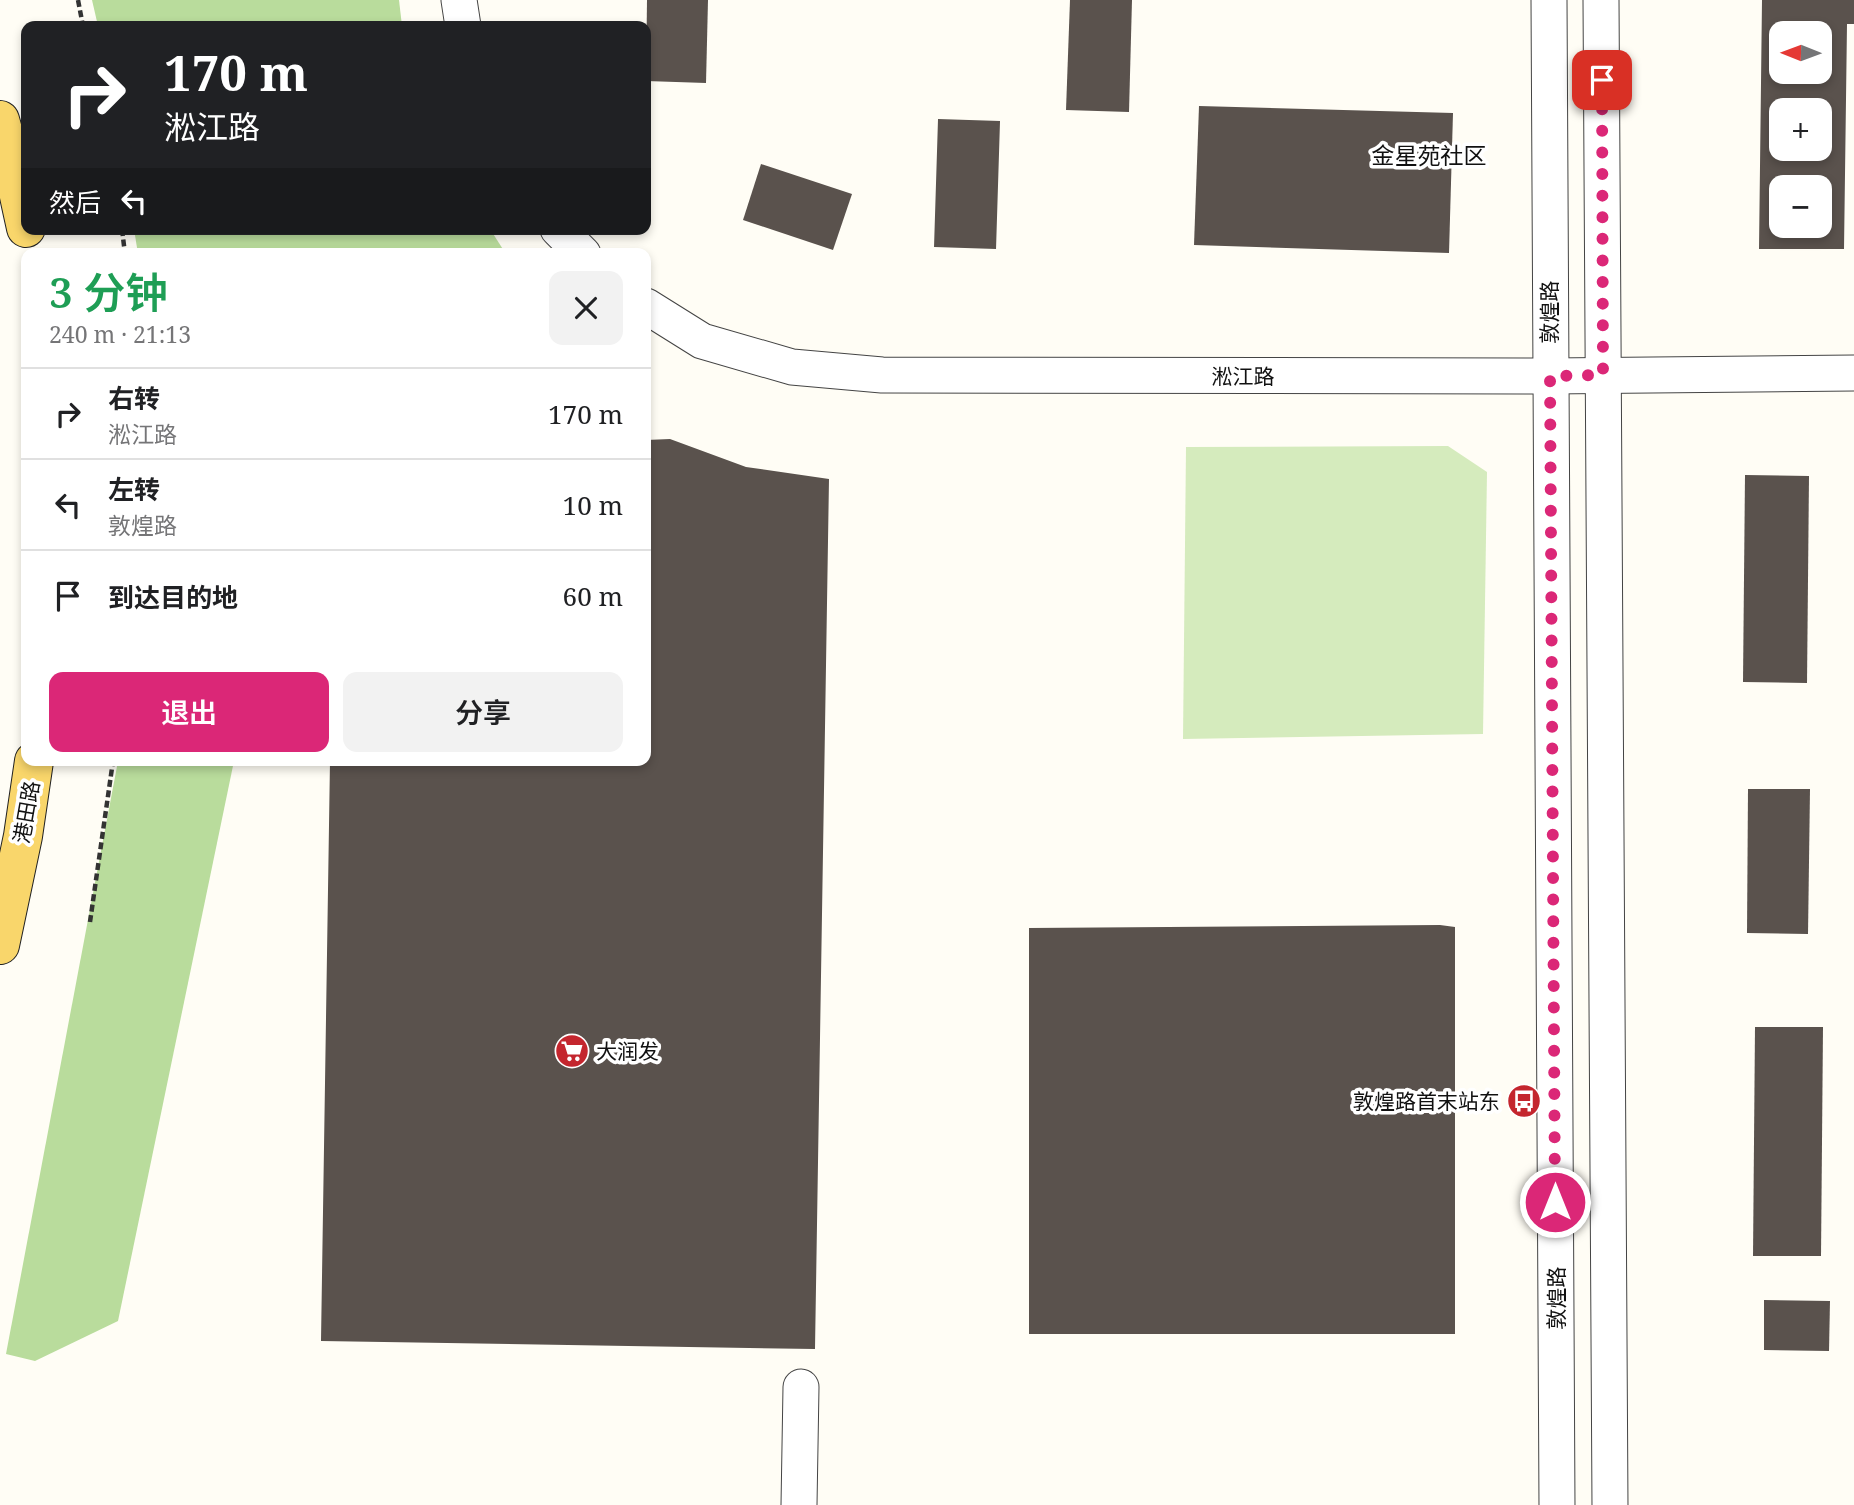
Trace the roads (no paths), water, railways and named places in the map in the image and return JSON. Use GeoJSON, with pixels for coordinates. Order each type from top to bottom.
{"type":"FeatureCollection","features":[{"type":"Feature","properties":{"kind":"main road"},"geometry":{"type":"LineString","coordinates":[[0,120],[21,206]]}},
{"type":"Feature","properties":{"kind":"main road","name":"港田路"},"geometry":{"type":"LineString","coordinates":[[0,945],[23,836],[33,766]]}},
{"type":"Feature","properties":{"kind":"street"},"geometry":{"type":"LineString","coordinates":[[459,0],[462,21]]}},
{"type":"Feature","properties":{"kind":"street","name":"敦煌路"},"geometry":{"type":"LineString","coordinates":[[1549,0],[1558,1505]]}},
{"type":"Feature","properties":{"kind":"street"},"geometry":{"type":"LineString","coordinates":[[1601,0],[1610,1505]]}},
{"type":"Feature","properties":{"kind":"street"},"geometry":{"type":"LineString","coordinates":[[564,235],[577,248]]}},
{"type":"Feature","properties":{"kind":"street","name":"淞江路"},"geometry":{"type":"LineString","coordinates":[[651,309],[702,341],[792,367],[882,375],[1550,376],[1854,373]]}},
{"type":"Feature","properties":{"kind":"street"},"geometry":{"type":"LineString","coordinates":[[799,1505],[801,1387]]}},
{"type":"Feature","properties":{"kind":"place","name":"大润发"},"geometry":{"type":"Point","coordinates":[572,1051]}},
{"type":"Feature","properties":{"kind":"place","name":"敦煌路首末站东"},"geometry":{"type":"Point","coordinates":[1524,1101]}},
{"type":"Feature","properties":{"kind":"district","name":"金星苑社区"},"geometry":{"type":"Point","coordinates":[1429,155]}}]}
